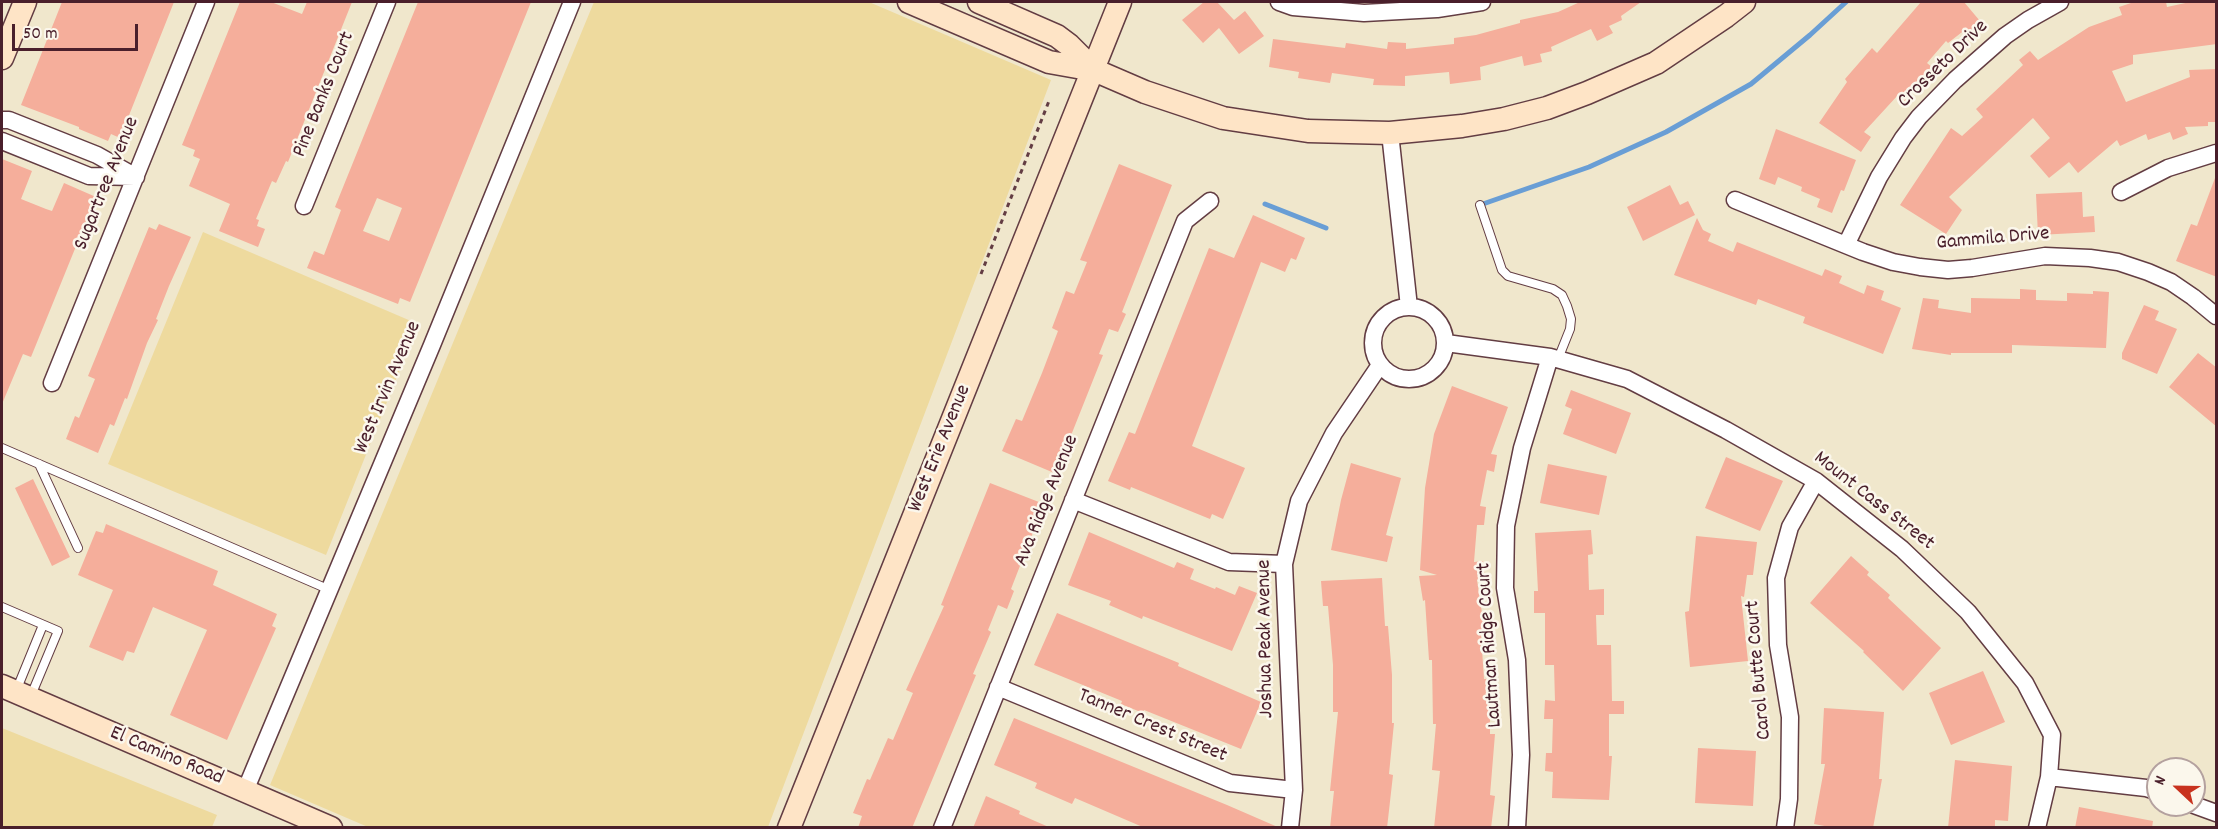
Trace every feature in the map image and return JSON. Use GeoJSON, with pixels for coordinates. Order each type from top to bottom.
{"type":"FeatureCollection","features":[{"type":"Feature","properties":{"kind":"street"},"geometry":{"type":"LineString","coordinates":[[2,58],[25,2]]}},
{"type":"Feature","properties":{"kind":"street","name":"Sugartree Avenue"},"geometry":{"type":"LineString","coordinates":[[52,383],[206,2]]}},
{"type":"Feature","properties":{"kind":"street","name":"Pine Banks Court"},"geometry":{"type":"LineString","coordinates":[[304,206],[387,2]]}},
{"type":"Feature","properties":{"kind":"street","name":"West Irvin Avenue"},"geometry":{"type":"LineString","coordinates":[[245,791],[432,345],[572,2]]}},
{"type":"Feature","properties":{"kind":"street"},"geometry":{"type":"LineString","coordinates":[[909,2],[1049,62],[1094,70],[1145,92],[1223,118],[1308,131],[1390,133],[1462,126],[1504,119],[1547,108],[1577,97],[1656,63],[1744,2]]}},
{"type":"Feature","properties":{"kind":"street"},"geometry":{"type":"LineString","coordinates":[[979,2],[1057,36],[1070,45],[1094,70]]}},
{"type":"Feature","properties":{"kind":"street","name":"West Erie Avenue"},"geometry":{"type":"LineString","coordinates":[[789,828],[1120,2]]}},
{"type":"Feature","properties":{"kind":"street"},"geometry":{"type":"LineString","coordinates":[[1279,2],[1293,7],[1373,13],[1437,9],[1482,2]]}},
{"type":"Feature","properties":{"kind":"street","name":"Crosseto Drive"},"geometry":{"type":"LineString","coordinates":[[1846,245],[1879,177],[1919,117],[1955,80],[2005,36],[2060,2]]}},
{"type":"Feature","properties":{"kind":"street"},"geometry":{"type":"LineString","coordinates":[[2,120],[9,120],[97,155],[136,177]]}},
{"type":"Feature","properties":{"kind":"street"},"geometry":{"type":"LineString","coordinates":[[1390,133],[1409,307]]}},
{"type":"Feature","properties":{"kind":"street"},"geometry":{"type":"LineString","coordinates":[[2,141],[89,176],[136,177]]}},
{"type":"Feature","properties":{"kind":"street"},"geometry":{"type":"LineString","coordinates":[[2121,192],[2168,168],[2217,153]]}},
{"type":"Feature","properties":{"kind":"street","name":"Gammila Drive"},"geometry":{"type":"LineString","coordinates":[[1735,200],[1893,262],[1948,270],[2045,256],[2118,262],[2171,282],[2217,316]]}},
{"type":"Feature","properties":{"kind":"street","name":"Ava Ridge Avenue"},"geometry":{"type":"LineString","coordinates":[[942,828],[1185,221],[1210,201]]}},
{"type":"Feature","properties":{"kind":"street"},"geometry":{"type":"LineString","coordinates":[[1409,307],[1428,312],[1435,318],[1441,325],[1446,343],[1437,367],[1423,377],[1405,379],[1395,377],[1380,364],[1373,346],[1377,327],[1390,312],[1409,307]]}},
{"type":"Feature","properties":{"kind":"street","name":"Mount Cass Street"},"geometry":{"type":"LineString","coordinates":[[1446,343],[1554,358],[1627,379],[1726,430],[1816,481],[1902,549],[1968,612],[2025,683],[2052,735],[2049,777],[2037,828]]}},
{"type":"Feature","properties":{"kind":"street","name":"Lautman Ridge Court"},"geometry":{"type":"LineString","coordinates":[[1517,828],[1521,755],[1517,660],[1505,588],[1506,526],[1522,448],[1554,358]]}},
{"type":"Feature","properties":{"kind":"street","name":"Joshua Peak Avenue"},"geometry":{"type":"LineString","coordinates":[[1290,828],[1294,790],[1284,564],[1299,501],[1334,433],[1380,364]]}},
{"type":"Feature","properties":{"kind":"street","name":"Carol Butte Court"},"geometry":{"type":"LineString","coordinates":[[1785,828],[1789,799],[1790,717],[1778,645],[1776,578],[1790,527],[1816,481]]}},
{"type":"Feature","properties":{"kind":"street"},"geometry":{"type":"LineString","coordinates":[[1073,500],[1229,562],[1284,564]]}},
{"type":"Feature","properties":{"kind":"street","name":"Tanner Crest Street"},"geometry":{"type":"LineString","coordinates":[[998,687],[1230,783],[1294,790]]}},
{"type":"Feature","properties":{"kind":"street","name":"El Camino Road"},"geometry":{"type":"LineString","coordinates":[[16,692],[332,828]]}},
{"type":"Feature","properties":{"kind":"street"},"geometry":{"type":"LineString","coordinates":[[2049,777],[2146,788]]}},
{"type":"Feature","properties":{"kind":"lane"},"geometry":{"type":"LineString","coordinates":[[1480,205],[1502,270],[1508,276],[1552,289],[1562,295],[1571,319],[1570,329],[1554,358]]}},
{"type":"Feature","properties":{"kind":"lane"},"geometry":{"type":"LineString","coordinates":[[2,448],[330,590]]}},
{"type":"Feature","properties":{"kind":"lane"},"geometry":{"type":"LineString","coordinates":[[39,464],[78,548]]}},
{"type":"Feature","properties":{"kind":"lane"},"geometry":{"type":"LineString","coordinates":[[2,607],[58,631],[16,692]]}},
{"type":"Feature","properties":{"kind":"lane"},"geometry":{"type":"LineString","coordinates":[[16,692],[43,625]]}},
{"type":"Feature","properties":{"kind":"path"},"geometry":{"type":"LineString","coordinates":[[981,274],[1049,102]]}},
{"type":"Feature","properties":{"kind":"sand"},"geometry":{"type":"Polygon","coordinates":[[[594,2],[869,2],[1051,80],[768,827],[368,827],[270,785],[594,2]]]}},
{"type":"Feature","properties":{"kind":"sand"},"geometry":{"type":"Polygon","coordinates":[[[203,232],[418,324],[326,555],[108,464],[203,232]]]}},
{"type":"Feature","properties":{"kind":"sand"},"geometry":{"type":"Polygon","coordinates":[[[2,728],[217,815],[212,827],[2,827],[2,728]]]}},
{"type":"Feature","properties":{"kind":"building"},"geometry":{"type":"Polygon","coordinates":[[[62,2],[174,2],[120,138],[111,134],[108,141],[79,129],[79,127],[21,105],[62,2]]]}},
{"type":"Feature","properties":{"kind":"building"},"geometry":{"type":"Polygon","coordinates":[[[240,2],[271,2],[302,14],[307,2],[352,2],[288,162],[286,161],[276,183],[272,181],[256,219],[259,220],[257,226],[265,229],[258,247],[219,231],[230,204],[189,186],[200,159],[193,156],[195,150],[182,145],[240,2]]]}},
{"type":"Feature","properties":{"kind":"building"},"geometry":{"type":"Polygon","coordinates":[[[418,2],[531,2],[410,302],[400,298],[398,304],[307,268],[314,251],[324,255],[341,210],[335,207],[418,2]],[[377,198],[363,231],[389,241],[402,208],[377,198]]]}},
{"type":"Feature","properties":{"kind":"building"},"geometry":{"type":"Polygon","coordinates":[[[1204,2],[1217,2],[1234,20],[1245,11],[1264,36],[1239,54],[1219,28],[1203,43],[1182,20],[1204,2]]]}},
{"type":"Feature","properties":{"kind":"building"},"geometry":{"type":"Polygon","coordinates":[[[1580,2],[1641,2],[1621,16],[1622,20],[1609,26],[1613,33],[1597,41],[1591,29],[1551,47],[1552,51],[1540,54],[1542,62],[1524,66],[1522,56],[1480,67],[1481,80],[1450,84],[1449,72],[1405,76],[1405,86],[1373,85],[1374,79],[1332,73],[1330,83],[1298,78],[1299,72],[1269,67],[1273,39],[1345,48],[1346,43],[1387,49],[1388,42],[1406,43],[1406,49],[1454,44],[1454,38],[1476,35],[1520,23],[1520,20],[1558,12],[1580,2]]]}},
{"type":"Feature","properties":{"kind":"building"},"geometry":{"type":"Polygon","coordinates":[[[1921,2],[1964,2],[1985,27],[1972,37],[1966,29],[1948,43],[1946,41],[1927,63],[1933,68],[1905,101],[1898,95],[1864,132],[1871,137],[1861,152],[1819,123],[1847,82],[1845,79],[1872,48],[1877,53],[1921,2]]]}},
{"type":"Feature","properties":{"kind":"building"},"geometry":{"type":"Polygon","coordinates":[[[2134,2],[2166,2],[2167,7],[2190,2],[2217,2],[2217,44],[2133,55],[2133,64],[2112,71],[2126,102],[2190,77],[2189,70],[2217,69],[2217,122],[2208,122],[2208,126],[2185,127],[2188,134],[2173,140],[2170,132],[2148,140],[2146,134],[2120,146],[2117,140],[2078,173],[2069,162],[2049,178],[2030,156],[2050,138],[2033,118],[1949,197],[1962,210],[1946,234],[1900,205],[1951,128],[1962,136],[1983,117],[1976,109],[2023,65],[2019,60],[2030,51],[2038,60],[2089,27],[2122,15],[2119,7],[2134,2]]]}},
{"type":"Feature","properties":{"kind":"building"},"geometry":{"type":"Polygon","coordinates":[[[1776,129],[1856,160],[1844,191],[1841,190],[1832,213],[1817,207],[1820,199],[1801,191],[1802,187],[1778,177],[1775,185],[1759,179],[1776,129]]]}},
{"type":"Feature","properties":{"kind":"building"},"geometry":{"type":"Polygon","coordinates":[[[2,159],[32,171],[21,199],[52,211],[64,183],[96,197],[31,357],[23,354],[2,404],[2,159]]]}},
{"type":"Feature","properties":{"kind":"building"},"geometry":{"type":"Polygon","coordinates":[[[1119,164],[1172,185],[1122,312],[1126,314],[1118,332],[1109,329],[1099,354],[1103,355],[1064,453],[1067,455],[1059,475],[1002,451],[1016,419],[1022,421],[1042,373],[1058,331],[1052,328],[1066,291],[1074,294],[1087,262],[1080,260],[1119,164]]]}},
{"type":"Feature","properties":{"kind":"building"},"geometry":{"type":"Polygon","coordinates":[[[2215,178],[2217,178],[2217,277],[2176,261],[2191,224],[2197,226],[2215,178]]]}},
{"type":"Feature","properties":{"kind":"building"},"geometry":{"type":"Polygon","coordinates":[[[1670,185],[1680,205],[1688,201],[1695,215],[1643,241],[1627,207],[1670,185]]]}},
{"type":"Feature","properties":{"kind":"building"},"geometry":{"type":"Polygon","coordinates":[[[2082,192],[2083,217],[2094,216],[2095,232],[2038,235],[2036,194],[2082,192]]]}},
{"type":"Feature","properties":{"kind":"building"},"geometry":{"type":"Polygon","coordinates":[[[1253,215],[1305,238],[1296,260],[1291,258],[1285,272],[1261,262],[1192,446],[1245,468],[1223,519],[1212,514],[1210,519],[1131,487],[1130,490],[1108,481],[1129,432],[1135,434],[1209,248],[1234,258],[1253,215]]]}},
{"type":"Feature","properties":{"kind":"building"},"geometry":{"type":"Polygon","coordinates":[[[1697,218],[1703,230],[1711,234],[1708,241],[1733,252],[1737,242],[1822,276],[1825,269],[1842,276],[1839,283],[1864,294],[1867,285],[1884,291],[1881,300],[1901,308],[1883,354],[1803,323],[1805,317],[1758,299],[1756,305],[1674,275],[1697,218]]]}},
{"type":"Feature","properties":{"kind":"building"},"geometry":{"type":"Polygon","coordinates":[[[159,224],[191,237],[169,286],[127,399],[125,398],[114,426],[110,424],[98,453],[66,439],[75,416],[79,418],[95,379],[88,376],[149,227],[156,230],[159,224]]]}},
{"type":"Feature","properties":{"kind":"building"},"geometry":{"type":"Polygon","coordinates":[[[2020,289],[2036,290],[2036,300],[2067,301],[2067,293],[2109,292],[2106,348],[2012,345],[2012,353],[1951,353],[1951,355],[1912,349],[1923,298],[1939,300],[1938,308],[1971,313],[1971,298],[2020,299],[2020,289]]]}},
{"type":"Feature","properties":{"kind":"building"},"geometry":{"type":"Polygon","coordinates":[[[2144,305],[2159,311],[2155,320],[2177,329],[2157,374],[2122,359],[2122,353],[2144,305]]]}},
{"type":"Feature","properties":{"kind":"building"},"geometry":{"type":"Polygon","coordinates":[[[2198,353],[2217,368],[2217,427],[2169,387],[2198,353]]]}},
{"type":"Feature","properties":{"kind":"building"},"geometry":{"type":"Polygon","coordinates":[[[1452,386],[1508,407],[1491,454],[1497,455],[1494,472],[1487,470],[1480,506],[1486,507],[1484,525],[1477,525],[1474,562],[1483,561],[1485,579],[1477,580],[1482,613],[1489,612],[1490,634],[1481,635],[1484,679],[1496,679],[1496,695],[1490,696],[1490,734],[1495,734],[1490,795],[1495,796],[1491,828],[1434,828],[1440,771],[1432,770],[1436,724],[1433,724],[1432,660],[1429,660],[1425,600],[1423,601],[1419,576],[1437,575],[1420,570],[1425,488],[1434,434],[1452,386]]]}},
{"type":"Feature","properties":{"kind":"building"},"geometry":{"type":"Polygon","coordinates":[[[1571,390],[1631,413],[1616,454],[1563,434],[1572,409],[1565,406],[1571,390]]]}},
{"type":"Feature","properties":{"kind":"building"},"geometry":{"type":"Polygon","coordinates":[[[1726,457],[1783,481],[1760,531],[1705,508],[1726,457]]]}},
{"type":"Feature","properties":{"kind":"building"},"geometry":{"type":"Polygon","coordinates":[[[1351,463],[1401,478],[1386,535],[1393,537],[1387,562],[1331,550],[1351,463]]]}},
{"type":"Feature","properties":{"kind":"building"},"geometry":{"type":"Polygon","coordinates":[[[1548,464],[1607,476],[1599,515],[1540,503],[1548,464]]]}},
{"type":"Feature","properties":{"kind":"building"},"geometry":{"type":"Polygon","coordinates":[[[33,479],[70,557],[52,566],[15,488],[33,479]]]}},
{"type":"Feature","properties":{"kind":"building"},"geometry":{"type":"Polygon","coordinates":[[[990,483],[1044,504],[1011,589],[1014,591],[1007,609],[998,605],[988,630],[991,632],[973,674],[976,675],[912,828],[858,828],[862,816],[853,813],[888,738],[893,740],[913,693],[906,690],[944,606],[941,605],[990,483]]]}},
{"type":"Feature","properties":{"kind":"building"},"geometry":{"type":"Polygon","coordinates":[[[106,524],[218,571],[213,585],[277,614],[272,626],[276,628],[227,740],[170,715],[207,630],[153,607],[134,653],[127,651],[123,661],[89,647],[113,590],[78,575],[96,531],[103,533],[106,524]]]}},
{"type":"Feature","properties":{"kind":"building"},"geometry":{"type":"Polygon","coordinates":[[[1591,530],[1593,554],[1588,555],[1589,590],[1604,589],[1604,615],[1596,615],[1597,645],[1611,645],[1612,701],[1624,701],[1624,714],[1609,714],[1609,756],[1612,756],[1609,800],[1552,798],[1553,772],[1545,771],[1546,753],[1552,753],[1553,719],[1544,719],[1545,700],[1555,701],[1554,665],[1545,665],[1545,613],[1534,613],[1534,591],[1538,591],[1535,533],[1591,530]]]}},
{"type":"Feature","properties":{"kind":"building"},"geometry":{"type":"Polygon","coordinates":[[[1089,532],[1174,568],[1177,562],[1194,569],[1190,579],[1215,589],[1216,587],[1235,595],[1239,586],[1257,593],[1232,651],[1143,616],[1142,619],[1109,605],[1111,601],[1068,585],[1089,532]]]}},
{"type":"Feature","properties":{"kind":"building"},"geometry":{"type":"Polygon","coordinates":[[[1696,536],[1757,542],[1753,575],[1747,575],[1744,597],[1741,596],[1748,661],[1690,667],[1685,612],[1689,611],[1696,536]]]}},
{"type":"Feature","properties":{"kind":"building"},"geometry":{"type":"Polygon","coordinates":[[[1851,556],[1869,572],[1867,575],[1890,595],[1888,598],[1941,648],[1903,691],[1864,651],[1810,603],[1851,556]]]}},
{"type":"Feature","properties":{"kind":"building"},"geometry":{"type":"Polygon","coordinates":[[[1382,578],[1385,626],[1388,626],[1392,675],[1392,723],[1394,723],[1389,774],[1393,775],[1387,828],[1330,828],[1334,791],[1330,791],[1338,712],[1333,712],[1333,665],[1328,606],[1323,606],[1321,581],[1382,578]]]}},
{"type":"Feature","properties":{"kind":"building"},"geometry":{"type":"Polygon","coordinates":[[[1057,613],[1179,663],[1178,666],[1261,702],[1241,749],[1144,710],[1143,713],[1121,704],[1122,701],[1034,665],[1057,613]]]}},
{"type":"Feature","properties":{"kind":"building"},"geometry":{"type":"Polygon","coordinates":[[[1983,671],[2005,722],[1951,745],[1929,693],[1983,671]]]}},
{"type":"Feature","properties":{"kind":"building"},"geometry":{"type":"Polygon","coordinates":[[[1824,708],[1884,712],[1879,779],[1882,779],[1873,828],[1835,828],[1814,824],[1825,764],[1821,764],[1824,708]]]}},
{"type":"Feature","properties":{"kind":"building"},"geometry":{"type":"Polygon","coordinates":[[[1014,718],[1280,828],[1145,828],[1075,798],[1072,804],[1035,788],[1037,783],[994,765],[1014,718]]]}},
{"type":"Feature","properties":{"kind":"building"},"geometry":{"type":"Polygon","coordinates":[[[1698,748],[1756,751],[1753,806],[1695,803],[1698,748]]]}},
{"type":"Feature","properties":{"kind":"building"},"geometry":{"type":"Polygon","coordinates":[[[1955,760],[2012,766],[2008,821],[1995,820],[1995,828],[1948,828],[1955,760]]]}},
{"type":"Feature","properties":{"kind":"building"},"geometry":{"type":"Polygon","coordinates":[[[986,796],[1020,811],[1019,814],[1051,828],[973,828],[986,796]]]}},
{"type":"Feature","properties":{"kind":"building"},"geometry":{"type":"Polygon","coordinates":[[[2079,807],[2153,821],[2152,828],[2075,828],[2079,807]]]}},
{"type":"Feature","properties":{"kind":"waterway"},"geometry":{"type":"LineString","coordinates":[[1480,205],[1589,167],[1666,132],[1751,84],[1846,2]]}},
{"type":"Feature","properties":{"kind":"waterway"},"geometry":{"type":"LineString","coordinates":[[1265,204],[1326,228]]}}]}
